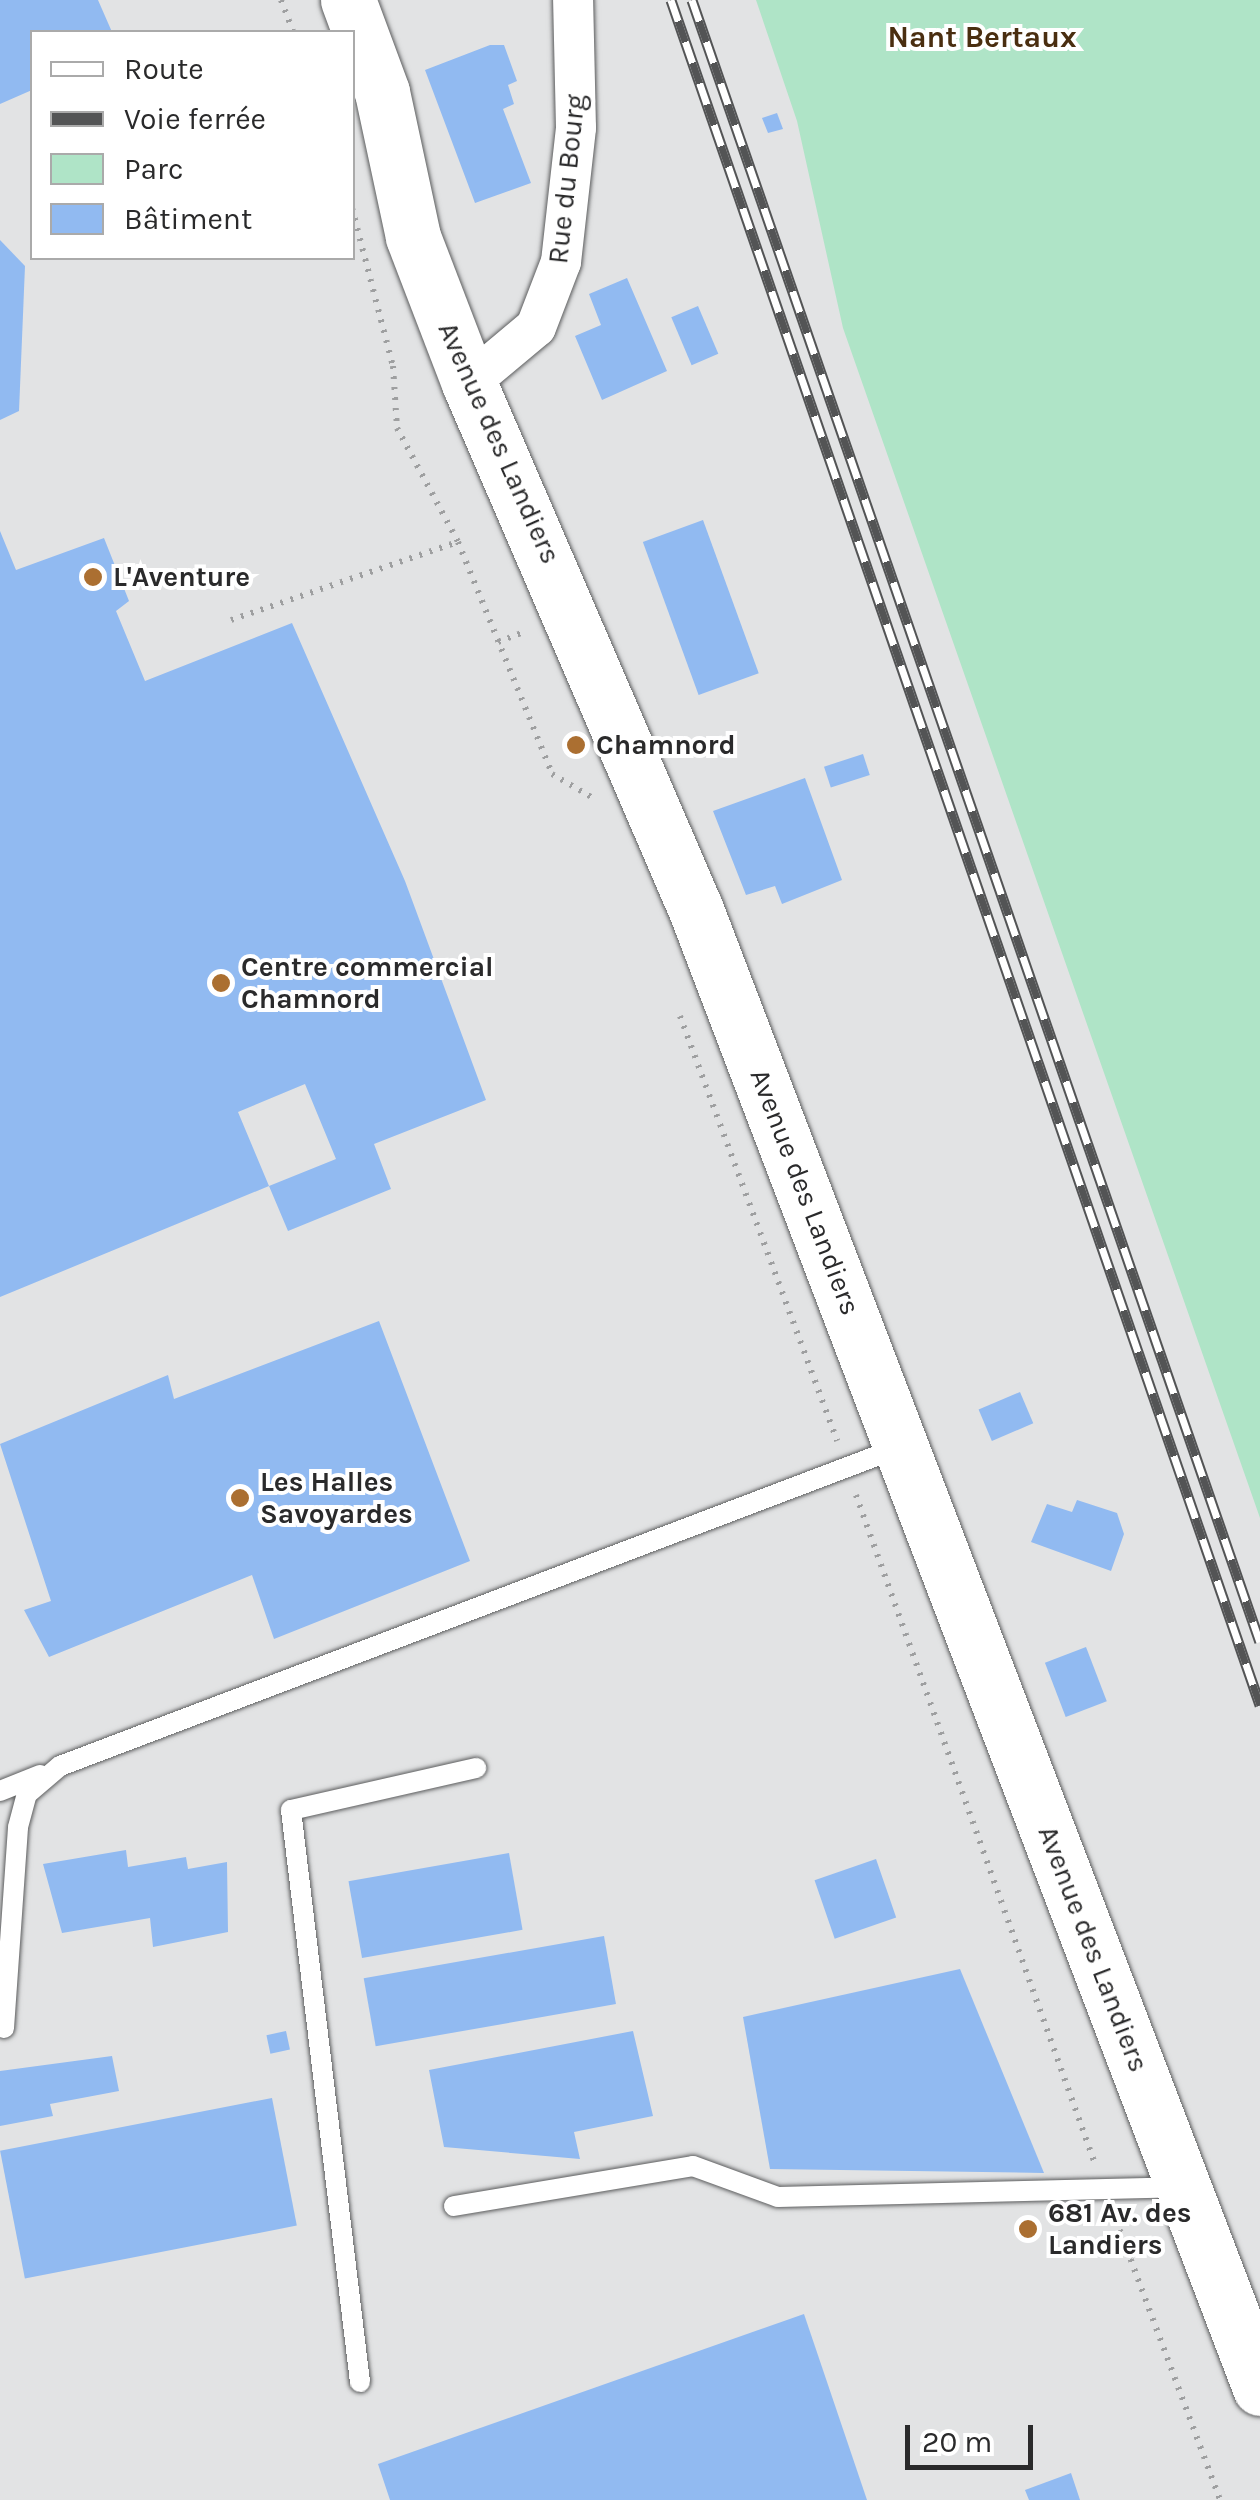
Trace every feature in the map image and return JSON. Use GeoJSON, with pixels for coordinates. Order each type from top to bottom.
{"type":"FeatureCollection","features":[{"type":"Feature","properties":{"kind":"main road","name":"Avenue des Landiers"},"geometry":{"type":"LineString","coordinates":[[348,0],[382,92],[413,236],[469,384],[696,910],[1260,2388]]}},
{"type":"Feature","properties":{"kind":"street","name":"Rue du Bourg"},"geometry":{"type":"LineString","coordinates":[[469,384],[536,327],[561,262],[576,128],[573,0]]}},
{"type":"Feature","properties":{"kind":"lane"},"geometry":{"type":"LineString","coordinates":[[0,1791],[903,1446]]}},
{"type":"Feature","properties":{"kind":"lane"},"geometry":{"type":"LineString","coordinates":[[4,2028],[18,1827],[27,1794],[60,1766]]}},
{"type":"Feature","properties":{"kind":"lane"},"geometry":{"type":"LineString","coordinates":[[360,2382],[291,1810],[476,1768]]}},
{"type":"Feature","properties":{"kind":"lane"},"geometry":{"type":"LineString","coordinates":[[454,2206],[692,2166],[778,2198],[1182,2187]]}},
{"type":"Feature","properties":{"kind":"path"},"geometry":{"type":"LineString","coordinates":[[281,0],[292,30]]}},
{"type":"Feature","properties":{"kind":"path"},"geometry":{"type":"LineString","coordinates":[[355,220],[393,366],[397,428],[458,542],[552,774],[601,803]]}},
{"type":"Feature","properties":{"kind":"path"},"geometry":{"type":"LineString","coordinates":[[231,620],[458,542]]}},
{"type":"Feature","properties":{"kind":"path"},"geometry":{"type":"LineString","coordinates":[[672,997],[1220,2500]]}},
{"type":"Feature","properties":{"kind":"green space"},"geometry":{"type":"Polygon","coordinates":[[[756,0],[1260,0],[1260,1518],[843,328],[797,121],[756,0]]]}},
{"type":"Feature","properties":{"kind":"building"},"geometry":{"type":"Polygon","coordinates":[[[0,0],[98,0],[111,30],[30,30],[30,91],[0,104],[0,0]]]}},
{"type":"Feature","properties":{"kind":"building"},"geometry":{"type":"Polygon","coordinates":[[[490,45],[504,45],[517,81],[508,85],[514,104],[503,109],[531,183],[475,203],[425,70],[490,45]]]}},
{"type":"Feature","properties":{"kind":"building"},"geometry":{"type":"Polygon","coordinates":[[[777,113],[783,129],[768,133],[762,118],[777,113]]]}},
{"type":"Feature","properties":{"kind":"building"},"geometry":{"type":"Polygon","coordinates":[[[0,240],[25,266],[19,411],[0,420],[0,240]]]}},
{"type":"Feature","properties":{"kind":"building"},"geometry":{"type":"Polygon","coordinates":[[[627,278],[667,371],[602,400],[575,336],[601,325],[589,294],[627,278]]]}},
{"type":"Feature","properties":{"kind":"building"},"geometry":{"type":"Polygon","coordinates":[[[698,306],[718,354],[692,365],[671,317],[698,306]]]}},
{"type":"Feature","properties":{"kind":"building"},"geometry":{"type":"Polygon","coordinates":[[[703,520],[759,673],[699,695],[643,542],[703,520]]]}},
{"type":"Feature","properties":{"kind":"building","name":"Centre commercial Chamnord"},"geometry":{"type":"Polygon","coordinates":[[[0,531],[16,570],[104,538],[129,601],[116,611],[145,681],[292,623],[405,881],[486,1100],[374,1144],[391,1189],[288,1231],[269,1186],[0,1297],[0,531]],[[305,1084],[238,1112],[269,1186],[336,1159],[305,1084]]]}},
{"type":"Feature","properties":{"kind":"building"},"geometry":{"type":"Polygon","coordinates":[[[863,754],[870,775],[831,788],[824,767],[863,754]]]}},
{"type":"Feature","properties":{"kind":"building"},"geometry":{"type":"Polygon","coordinates":[[[805,778],[842,880],[782,904],[775,886],[746,895],[713,811],[805,778]]]}},
{"type":"Feature","properties":{"kind":"building"},"geometry":{"type":"Polygon","coordinates":[[[379,1321],[470,1561],[274,1639],[252,1575],[49,1657],[24,1610],[51,1601],[0,1444],[168,1375],[174,1399],[379,1321]]]}},
{"type":"Feature","properties":{"kind":"building"},"geometry":{"type":"Polygon","coordinates":[[[1020,1392],[1033,1423],[992,1441],[979,1410],[1020,1392]]]}},
{"type":"Feature","properties":{"kind":"building"},"geometry":{"type":"Polygon","coordinates":[[[1077,1500],[1117,1513],[1124,1534],[1111,1571],[1031,1542],[1047,1504],[1072,1512],[1077,1500]]]}},
{"type":"Feature","properties":{"kind":"building"},"geometry":{"type":"Polygon","coordinates":[[[1086,1647],[1107,1701],[1066,1717],[1045,1663],[1086,1647]]]}},
{"type":"Feature","properties":{"kind":"building"},"geometry":{"type":"Polygon","coordinates":[[[126,1850],[128,1867],[186,1857],[188,1869],[227,1862],[228,1932],[153,1947],[150,1918],[62,1933],[43,1864],[126,1850]]]}},
{"type":"Feature","properties":{"kind":"building"},"geometry":{"type":"Polygon","coordinates":[[[509,1853],[523,1930],[362,1958],[348,1881],[509,1853]]]}},
{"type":"Feature","properties":{"kind":"building"},"geometry":{"type":"Polygon","coordinates":[[[876,1859],[896,1918],[835,1939],[815,1880],[876,1859]]]}},
{"type":"Feature","properties":{"kind":"building"},"geometry":{"type":"Polygon","coordinates":[[[604,1936],[616,2004],[376,2046],[364,1978],[604,1936]]]}},
{"type":"Feature","properties":{"kind":"building"},"geometry":{"type":"Polygon","coordinates":[[[960,1969],[1044,2173],[770,2169],[743,2017],[960,1969]]]}},
{"type":"Feature","properties":{"kind":"building"},"geometry":{"type":"Polygon","coordinates":[[[286,2031],[290,2050],[270,2054],[266,2035],[286,2031]]]}},
{"type":"Feature","properties":{"kind":"building"},"geometry":{"type":"Polygon","coordinates":[[[633,2031],[653,2116],[574,2132],[580,2159],[444,2147],[429,2070],[633,2031]]]}},
{"type":"Feature","properties":{"kind":"building"},"geometry":{"type":"Polygon","coordinates":[[[112,2056],[119,2091],[50,2104],[53,2116],[0,2126],[0,2071],[112,2056]]]}},
{"type":"Feature","properties":{"kind":"building"},"geometry":{"type":"Polygon","coordinates":[[[272,2098],[297,2226],[25,2278],[0,2151],[272,2098]]]}},
{"type":"Feature","properties":{"kind":"building","name":"681 Av. des Landiers"},"geometry":{"type":"Polygon","coordinates":[[[1019,2220],[1035,2220],[1035,2239],[1019,2239],[1019,2220]]]}},
{"type":"Feature","properties":{"kind":"building"},"geometry":{"type":"Polygon","coordinates":[[[804,2314],[867,2500],[390,2500],[378,2464],[804,2314]]]}},
{"type":"Feature","properties":{"kind":"building"},"geometry":{"type":"Polygon","coordinates":[[[1071,2473],[1080,2500],[1029,2500],[1025,2490],[1071,2473]]]}},
{"type":"Feature","properties":{"kind":"railway"},"geometry":{"type":"LineString","coordinates":[[671,0],[1260,1705]]}},
{"type":"Feature","properties":{"kind":"railway"},"geometry":{"type":"LineString","coordinates":[[692,0],[1260,1642]]}},
{"type":"Feature","properties":{"kind":"place","name":"L'Aventure"},"geometry":{"type":"Point","coordinates":[93,577]}},
{"type":"Feature","properties":{"kind":"place","name":"Chamnord"},"geometry":{"type":"Point","coordinates":[576,745]}},
{"type":"Feature","properties":{"kind":"place","name":"Centre commercial Chamnord"},"geometry":{"type":"Point","coordinates":[221,983]}},
{"type":"Feature","properties":{"kind":"place","name":"Les Halles Savoyardes"},"geometry":{"type":"Point","coordinates":[240,1498]}},
{"type":"Feature","properties":{"kind":"place","name":"681 Av. des Landiers"},"geometry":{"type":"Point","coordinates":[1028,2229]}},
{"type":"Feature","properties":{"kind":"district","name":"Nant Bertaux"},"geometry":{"type":"Point","coordinates":[982,37]}}]}
